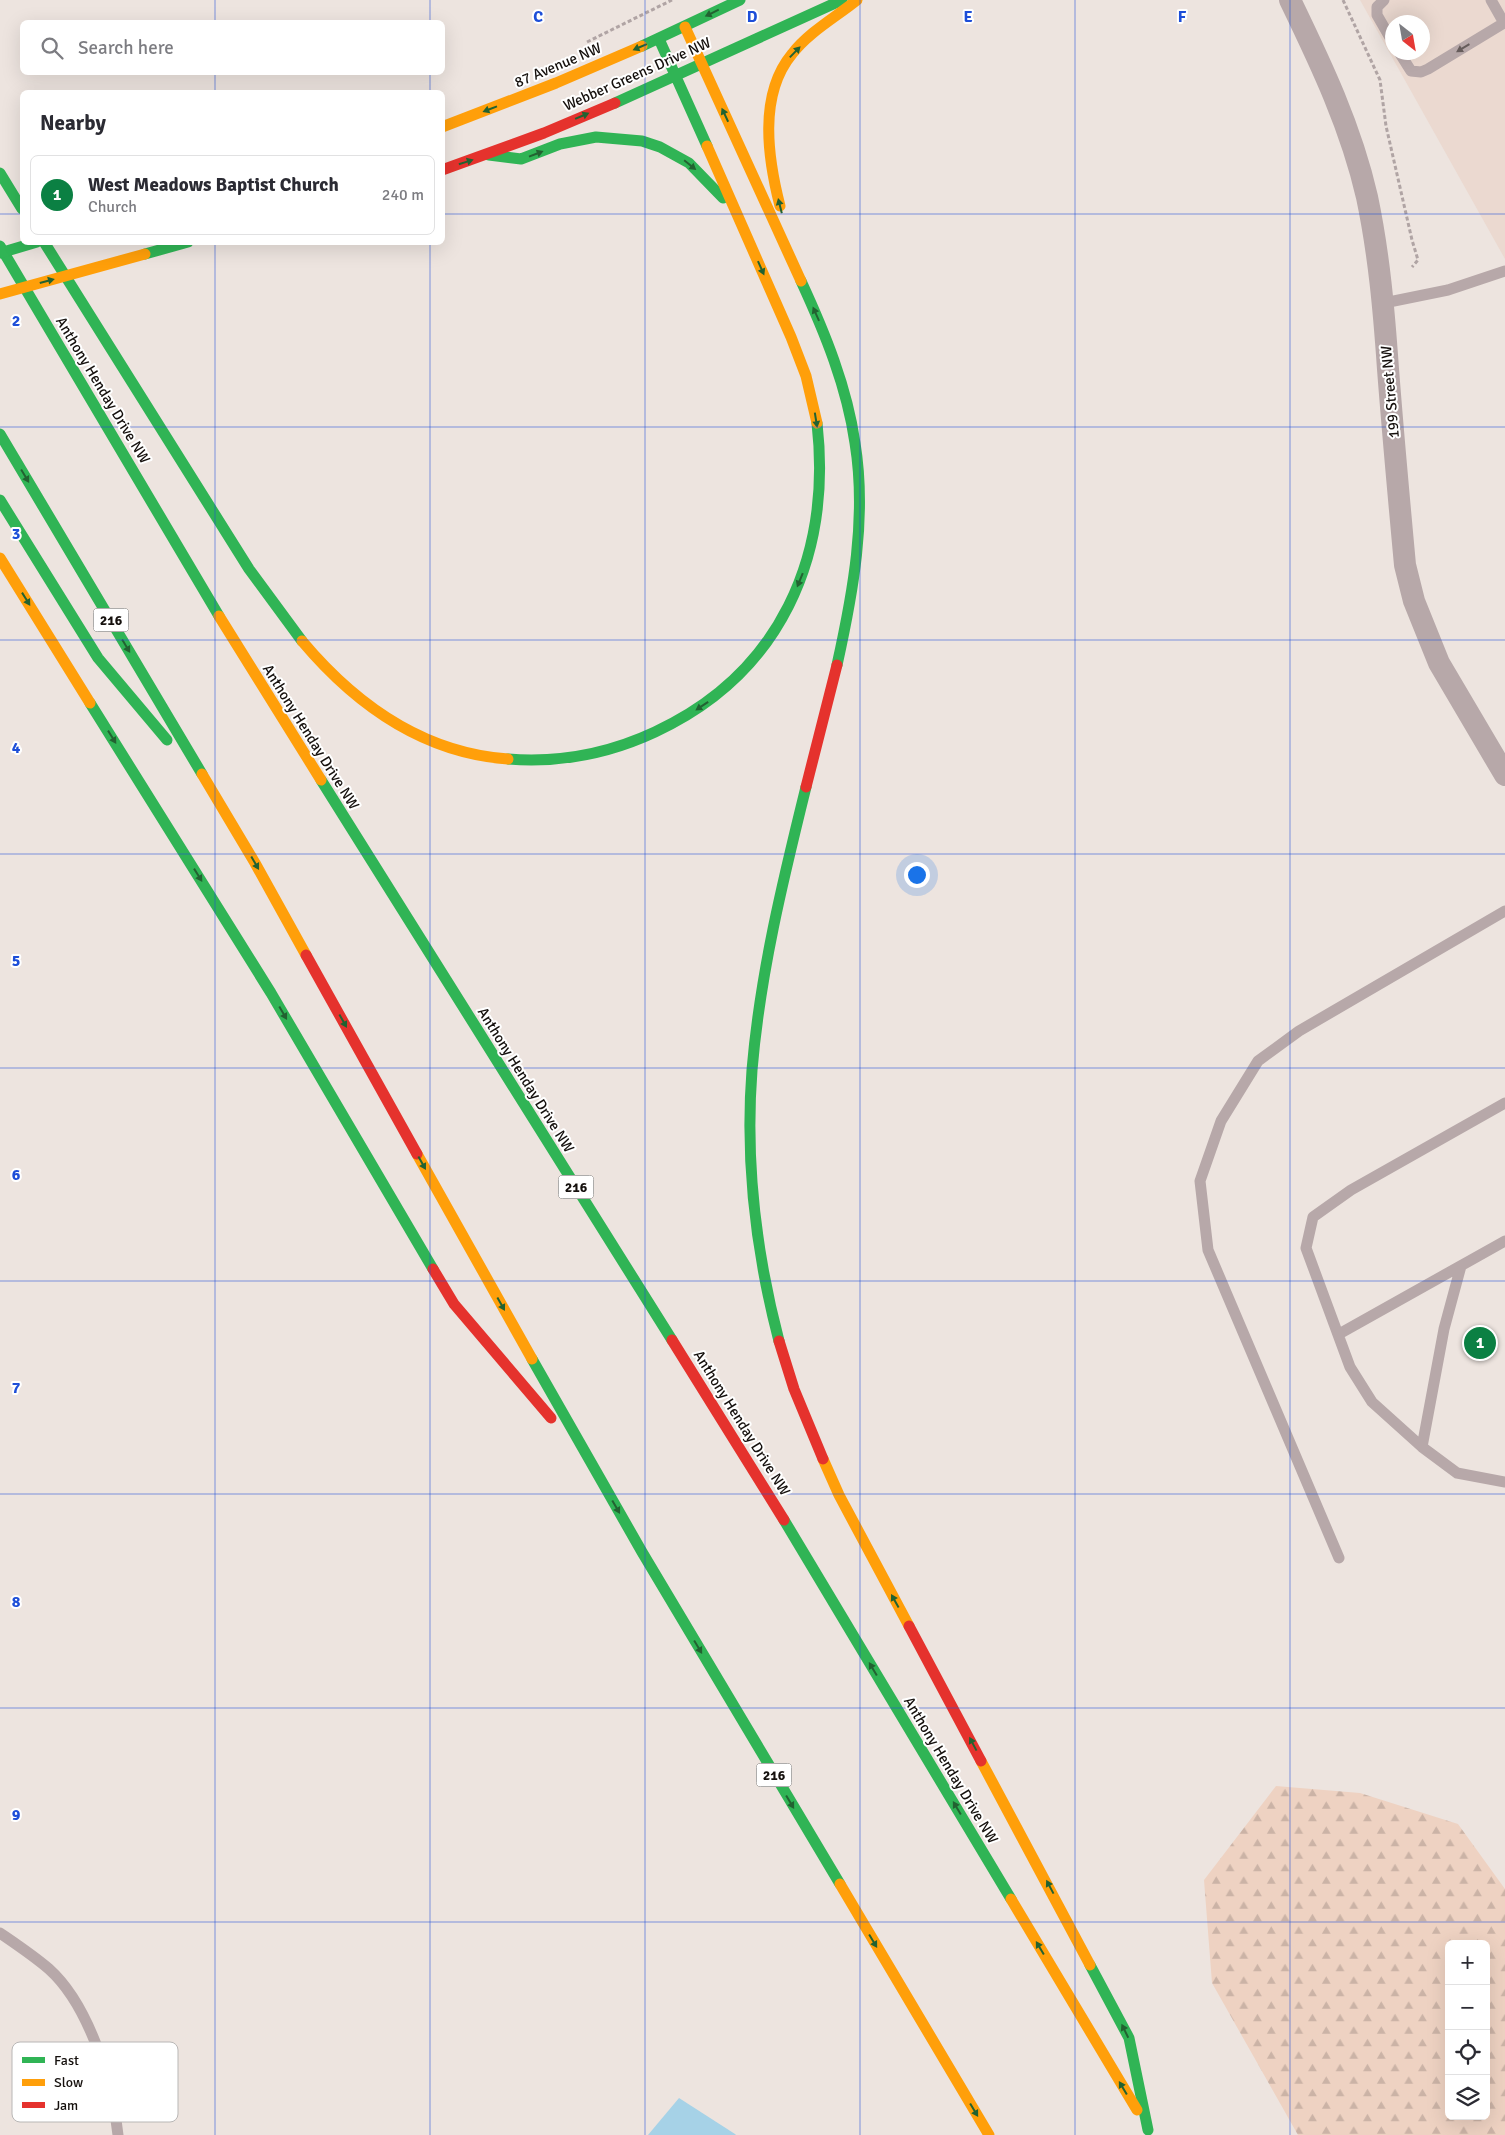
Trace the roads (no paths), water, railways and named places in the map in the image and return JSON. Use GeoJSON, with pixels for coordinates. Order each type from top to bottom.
{"type":"FeatureCollection","features":[{"type":"Feature","properties":{"kind":"main road","name":"Webber Greens Drive NW"},"geometry":{"type":"LineString","coordinates":[[684,27],[740,0]]}},
{"type":"Feature","properties":{"kind":"main road","name":"Webber Greens Drive NW"},"geometry":{"type":"LineString","coordinates":[[445,169],[489,155],[675,75],[842,0]]}},
{"type":"Feature","properties":{"kind":"main road"},"geometry":{"type":"LineString","coordinates":[[796,270],[772,176],[768,127],[774,93],[778,80],[793,52],[856,0]]}},
{"type":"Feature","properties":{"kind":"main road","name":"87 Avenue NW"},"geometry":{"type":"LineString","coordinates":[[445,126],[523,97],[684,27]]}},
{"type":"Feature","properties":{"kind":"main road"},"geometry":{"type":"LineString","coordinates":[[684,27],[796,270],[830,350],[853,427],[859,473],[859,529],[853,587],[840,653],[783,882],[758,1021],[752,1072],[750,1149],[760,1258],[784,1357],[824,1462],[859,1536],[1129,2038],[1150,2132]]}},
{"type":"Feature","properties":{"kind":"main road"},"geometry":{"type":"LineString","coordinates":[[46,245],[255,580],[295,635],[317,659],[370,708],[426,740],[455,750],[488,756],[523,761],[557,760],[620,748],[655,734],[686,717],[714,697],[760,651],[791,603],[803,574],[817,519],[820,492],[819,441],[807,381],[788,329],[659,39]]}},
{"type":"Feature","properties":{"kind":"main road"},"geometry":{"type":"LineString","coordinates":[[489,155],[521,160],[560,144],[596,137],[642,141],[660,147],[689,163],[719,192],[742,223]]}},
{"type":"Feature","properties":{"kind":"main road"},"geometry":{"type":"LineString","coordinates":[[0,173],[20,205]]}},
{"type":"Feature","properties":{"kind":"main road"},"geometry":{"type":"LineString","coordinates":[[0,252],[26,245]]}},
{"type":"Feature","properties":{"kind":"main road"},"geometry":{"type":"LineString","coordinates":[[0,294],[178,245]]}},
{"type":"Feature","properties":{"kind":"main road","name":"Anthony Henday Drive NW"},"geometry":{"type":"LineString","coordinates":[[0,246],[244,658],[739,1446],[1150,2132]]}},
{"type":"Feature","properties":{"kind":"main road","name":"216"},"geometry":{"type":"LineString","coordinates":[[0,434],[222,806],[592,1464],[989,2135]]}},
{"type":"Feature","properties":{"kind":"main road"},"geometry":{"type":"LineString","coordinates":[[0,500],[98,658],[222,806]]}},
{"type":"Feature","properties":{"kind":"main road"},"geometry":{"type":"LineString","coordinates":[[0,558],[271,993],[454,1304],[592,1464]]}},
{"type":"Feature","properties":{"kind":"street","name":"199 Street NW"},"geometry":{"type":"LineString","coordinates":[[1290,0],[1322,64],[1353,147],[1375,239],[1384,303],[1405,565],[1414,601],[1439,663],[1505,775]]}},
{"type":"Feature","properties":{"kind":"lane"},"geometry":{"type":"LineString","coordinates":[[1384,0],[1377,7],[1377,15],[1385,29]]}},
{"type":"Feature","properties":{"kind":"lane"},"geometry":{"type":"LineString","coordinates":[[1404,60],[1412,71],[1421,72],[1504,23],[1491,0]]}},
{"type":"Feature","properties":{"kind":"lane"},"geometry":{"type":"LineString","coordinates":[[1384,303],[1441,292],[1505,272]]}},
{"type":"Feature","properties":{"kind":"lane"},"geometry":{"type":"LineString","coordinates":[[1339,1558],[1208,1250],[1200,1181],[1221,1121],[1258,1060],[1299,1031],[1505,911]]}},
{"type":"Feature","properties":{"kind":"lane"},"geometry":{"type":"LineString","coordinates":[[1505,1103],[1351,1190],[1313,1217],[1306,1248],[1350,1367],[1372,1402],[1422,1447],[1457,1473],[1505,1482]]}},
{"type":"Feature","properties":{"kind":"lane"},"geometry":{"type":"LineString","coordinates":[[1339,1334],[1505,1241]]}},
{"type":"Feature","properties":{"kind":"lane"},"geometry":{"type":"LineString","coordinates":[[1422,1447],[1444,1329],[1461,1266]]}},
{"type":"Feature","properties":{"kind":"lane"},"geometry":{"type":"LineString","coordinates":[[0,1933],[50,1970],[76,2002],[94,2042]]}},
{"type":"Feature","properties":{"kind":"lane"},"geometry":{"type":"LineString","coordinates":[[115,2122],[118,2135]]}},
{"type":"Feature","properties":{"kind":"water"},"geometry":{"type":"Polygon","coordinates":[[[679,2098],[735,2134],[736,2135],[648,2135],[679,2098]]]}},
{"type":"Feature","properties":{"kind":"place","name":"West Meadows Baptist Church"},"geometry":{"type":"Point","coordinates":[1480,1343]}}]}
